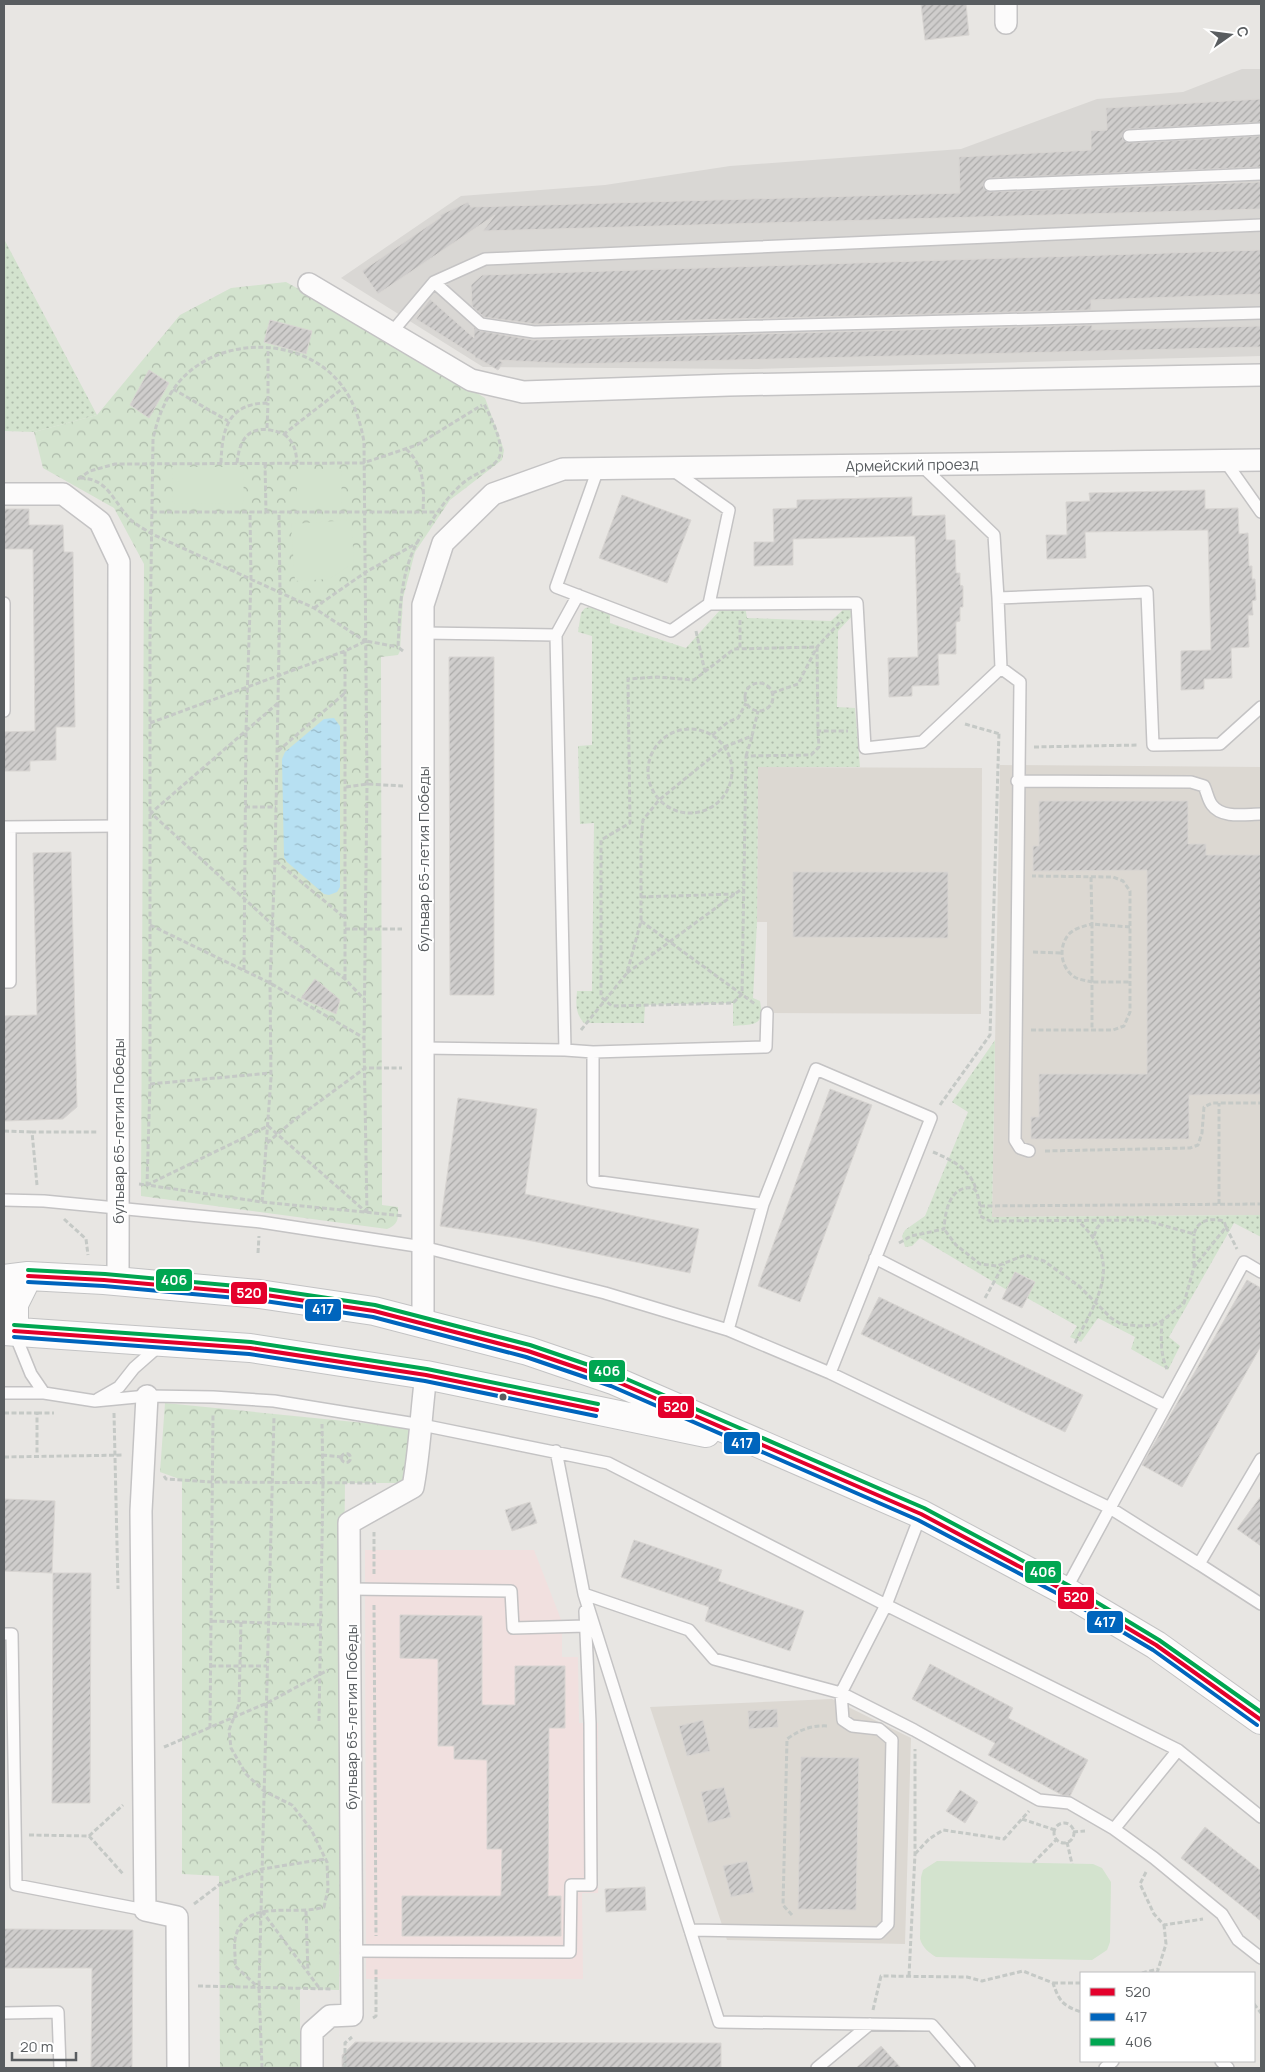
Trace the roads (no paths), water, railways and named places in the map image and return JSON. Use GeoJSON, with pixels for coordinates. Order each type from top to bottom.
{"type":"FeatureCollection","features":[{"type":"Feature","properties":{"kind":"main road"},"geometry":{"type":"LineString","coordinates":[[768,1447],[426,1375],[250,1348],[9,1331],[16,1278],[118,1281],[259,1294],[374,1311],[528,1351],[613,1380],[768,1447],[921,1514],[1065,1591],[1156,1645],[1261,1720]]}},
{"type":"Feature","properties":{"kind":"main road"},"geometry":{"type":"LineString","coordinates":[[521,1395],[531,1386],[536,1375],[534,1360],[528,1351]]}},
{"type":"Feature","properties":{"kind":"street"},"geometry":{"type":"LineString","coordinates":[[309,284],[471,380],[523,392],[748,385],[1261,375]]}},
{"type":"Feature","properties":{"kind":"street","name":"Армейский проезд"},"geometry":{"type":"LineString","coordinates":[[563,469],[1261,460]]}},
{"type":"Feature","properties":{"kind":"street","name":"бульвар 65-летия Победы"},"geometry":{"type":"LineString","coordinates":[[422,1322],[423,604],[443,544],[493,494],[563,469]]}},
{"type":"Feature","properties":{"kind":"street","name":"бульвар 65-летия Победы"},"geometry":{"type":"LineString","coordinates":[[4,494],[63,494],[100,522],[119,562],[118,1281]]}},
{"type":"Feature","properties":{"kind":"street"},"geometry":{"type":"LineString","coordinates":[[422,1425],[426,1375]]}},
{"type":"Feature","properties":{"kind":"street"},"geometry":{"type":"LineString","coordinates":[[146,1396],[141,1511],[145,1910],[177,1917],[178,2068]]}},
{"type":"Feature","properties":{"kind":"street","name":"бульвар 65-летия Победы"},"geometry":{"type":"LineString","coordinates":[[312,2068],[312,2032],[330,2016],[352,2015],[349,1523],[413,1487],[422,1425]]}},
{"type":"Feature","properties":{"kind":"lane"},"geometry":{"type":"LineString","coordinates":[[1130,136],[1261,129]]}},
{"type":"Feature","properties":{"kind":"lane"},"geometry":{"type":"LineString","coordinates":[[990,185],[1261,174]]}},
{"type":"Feature","properties":{"kind":"lane"},"geometry":{"type":"LineString","coordinates":[[392,332],[434,282],[485,259],[1261,225]]}},
{"type":"Feature","properties":{"kind":"lane"},"geometry":{"type":"LineString","coordinates":[[434,282],[482,324],[534,332],[1261,313]]}},
{"type":"Feature","properties":{"kind":"lane"},"geometry":{"type":"LineString","coordinates":[[1225,461],[1261,512]]}},
{"type":"Feature","properties":{"kind":"lane"},"geometry":{"type":"LineString","coordinates":[[598,469],[556,587],[671,631],[709,604],[857,603],[865,748],[922,742],[1001,668],[994,535],[920,465]]}},
{"type":"Feature","properties":{"kind":"lane"},"geometry":{"type":"LineString","coordinates":[[669,468],[729,510],[709,604]]}},
{"type":"Feature","properties":{"kind":"lane"},"geometry":{"type":"LineString","coordinates":[[998,598],[1148,592],[1153,745],[1220,744],[1261,707]]}},
{"type":"Feature","properties":{"kind":"lane"},"geometry":{"type":"LineString","coordinates":[[565,1050],[556,635],[578,595]]}},
{"type":"Feature","properties":{"kind":"lane"},"geometry":{"type":"LineString","coordinates":[[4,603],[4,711]]}},
{"type":"Feature","properties":{"kind":"lane"},"geometry":{"type":"LineString","coordinates":[[423,633],[556,635]]}},
{"type":"Feature","properties":{"kind":"lane"},"geometry":{"type":"LineString","coordinates":[[1001,668],[1020,682],[1017,781],[1015,1140],[1020,1148],[1029,1151]]}},
{"type":"Feature","properties":{"kind":"lane"},"geometry":{"type":"LineString","coordinates":[[1017,781],[1191,782],[1204,786],[1210,803],[1216,810],[1227,814],[1261,814]]}},
{"type":"Feature","properties":{"kind":"lane"},"geometry":{"type":"LineString","coordinates":[[4,982],[10,982],[7,827],[119,826]]}},
{"type":"Feature","properties":{"kind":"lane"},"geometry":{"type":"LineString","coordinates":[[423,1058],[565,1050],[593,1052],[766,1047],[767,1013]]}},
{"type":"Feature","properties":{"kind":"lane"},"geometry":{"type":"LineString","coordinates":[[593,1052],[593,1181],[763,1204]]}},
{"type":"Feature","properties":{"kind":"lane"},"geometry":{"type":"LineString","coordinates":[[728,1330],[763,1204],[816,1069],[931,1118],[830,1373]]}},
{"type":"Feature","properties":{"kind":"lane"},"geometry":{"type":"LineString","coordinates":[[4,1200],[44,1201],[260,1222],[423,1247],[605,1293],[728,1330],[830,1373],[1110,1508],[1261,1604]]}},
{"type":"Feature","properties":{"kind":"lane"},"geometry":{"type":"LineString","coordinates":[[876,1258],[1165,1406]]}},
{"type":"Feature","properties":{"kind":"lane"},"geometry":{"type":"LineString","coordinates":[[1065,1591],[1244,1262],[1261,1272]]}},
{"type":"Feature","properties":{"kind":"lane"},"geometry":{"type":"LineString","coordinates":[[9,1331],[31,1374],[44,1393]]}},
{"type":"Feature","properties":{"kind":"lane"},"geometry":{"type":"LineString","coordinates":[[94,1401],[119,1387],[134,1368],[165,1342]]}},
{"type":"Feature","properties":{"kind":"lane"},"geometry":{"type":"LineString","coordinates":[[4,1393],[44,1393],[94,1401],[146,1396],[274,1400],[422,1425],[608,1463],[886,1605],[1178,1750],[1261,1817]]}},
{"type":"Feature","properties":{"kind":"lane"},"geometry":{"type":"LineString","coordinates":[[556,1451],[584,1594],[719,2022],[932,2024],[969,2068]]}},
{"type":"Feature","properties":{"kind":"lane"},"geometry":{"type":"LineString","coordinates":[[1199,1564],[1261,1459]]}},
{"type":"Feature","properties":{"kind":"lane"},"geometry":{"type":"LineString","coordinates":[[690,1930],[878,1933],[888,1924],[892,1740],[879,1729],[852,1726],[843,1720],[841,1693],[886,1605],[921,1514]]}},
{"type":"Feature","properties":{"kind":"lane"},"geometry":{"type":"LineString","coordinates":[[350,1589],[511,1591],[513,1628],[586,1626]]}},
{"type":"Feature","properties":{"kind":"lane"},"geometry":{"type":"LineString","coordinates":[[352,1951],[570,1952],[571,1885],[591,1885],[590,1723],[584,1594]]}},
{"type":"Feature","properties":{"kind":"lane"},"geometry":{"type":"LineString","coordinates":[[584,1594],[689,1630],[714,1659],[841,1693],[914,1730],[1039,1800],[1069,1803],[1114,1829],[1154,1858],[1222,1914],[1238,1940],[1261,1958]]}},
{"type":"Feature","properties":{"kind":"lane"},"geometry":{"type":"LineString","coordinates":[[4,1634],[12,1634],[15,1835],[10,1886],[145,1910]]}},
{"type":"Feature","properties":{"kind":"lane"},"geometry":{"type":"LineString","coordinates":[[1114,1829],[1178,1750]]}},
{"type":"Feature","properties":{"kind":"lane"},"geometry":{"type":"LineString","coordinates":[[4,2013],[58,2012],[60,2068]]}},
{"type":"Feature","properties":{"kind":"lane"},"geometry":{"type":"LineString","coordinates":[[817,2068],[870,2024]]}},
{"type":"Feature","properties":{"kind":"water"},"geometry":{"type":"Polygon","coordinates":[[[334,718],[340,726],[340,887],[337,892],[329,895],[324,894],[287,862],[284,857],[282,759],[285,752],[324,719],[334,718]]]}}]}
